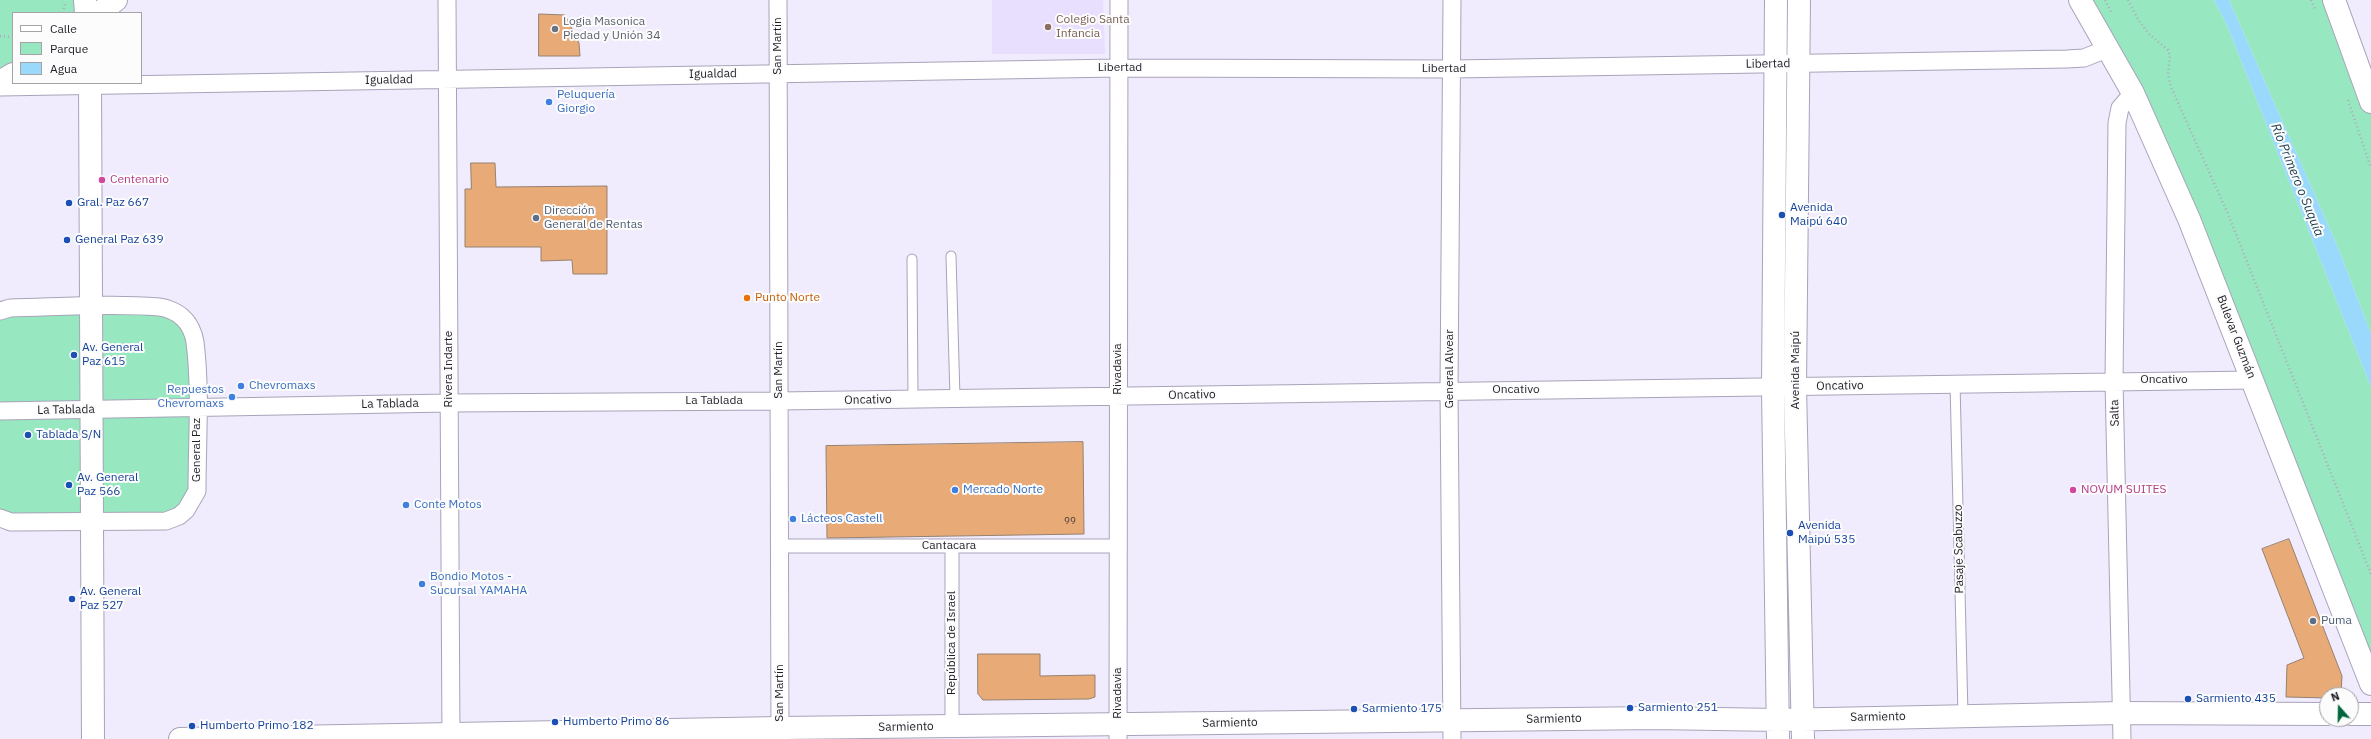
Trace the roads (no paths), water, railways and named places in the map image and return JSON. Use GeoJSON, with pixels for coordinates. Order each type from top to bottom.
{"type":"FeatureCollection","features":[{"type":"Feature","properties":{"kind":"main road"},"geometry":{"type":"LineString","coordinates":[[85,0],[86,12]]}},
{"type":"Feature","properties":{"kind":"main road"},"geometry":{"type":"LineString","coordinates":[[100,12],[116,0]]}},
{"type":"Feature","properties":{"kind":"main road","name":"Avenida Maipú"},"geometry":{"type":"LineString","coordinates":[[1776,0],[1773,388],[1778,729]]}},
{"type":"Feature","properties":{"kind":"main road","name":"Avenida Maipú"},"geometry":{"type":"LineString","coordinates":[[1799,0],[1795,387],[1803,729]]}},
{"type":"Feature","properties":{"kind":"main road","name":"Bulevar Guzmán"},"geometry":{"type":"LineString","coordinates":[[2080,0],[2109,48],[2133,93],[2189,218],[2371,684]]}},
{"type":"Feature","properties":{"kind":"main road"},"geometry":{"type":"LineString","coordinates":[[2334,0],[2371,102]]}},
{"type":"Feature","properties":{"kind":"main road"},"geometry":{"type":"LineString","coordinates":[[0,82],[12,75]]}},
{"type":"Feature","properties":{"kind":"main road"},"geometry":{"type":"LineString","coordinates":[[90,85],[93,739]]}},
{"type":"Feature","properties":{"kind":"main road","name":"Sarmiento"},"geometry":{"type":"LineString","coordinates":[[180,739],[952,732],[1452,730],[1649,718],[1778,729],[1803,729],[1962,715],[2121,713],[2319,714]]}},
{"type":"Feature","properties":{"kind":"main road"},"geometry":{"type":"LineString","coordinates":[[2359,714],[2371,714]]}},
{"type":"Feature","properties":{"kind":"street","name":"Rivera Indarte"},"geometry":{"type":"LineString","coordinates":[[447,0],[451,737]]}},
{"type":"Feature","properties":{"kind":"street","name":"San Martín"},"geometry":{"type":"LineString","coordinates":[[778,0],[780,734]]}},
{"type":"Feature","properties":{"kind":"street","name":"Rivadavia"},"geometry":{"type":"LineString","coordinates":[[1118,732],[1119,0]]}},
{"type":"Feature","properties":{"kind":"street","name":"General Alvear"},"geometry":{"type":"LineString","coordinates":[[1452,0],[1453,69],[1449,391],[1452,730]]}},
{"type":"Feature","properties":{"kind":"street","name":"Libertad"},"geometry":{"type":"LineString","coordinates":[[778,73],[1118,68],[1453,69],[1798,64],[2084,58],[2109,48]]}},
{"type":"Feature","properties":{"kind":"street","name":"Igualdad"},"geometry":{"type":"LineString","coordinates":[[0,87],[778,73]]}},
{"type":"Feature","properties":{"kind":"street","name":"Salta"},"geometry":{"type":"LineString","coordinates":[[2122,739],[2114,381],[2117,123],[2120,108],[2133,93]]}},
{"type":"Feature","properties":{"kind":"street"},"geometry":{"type":"LineString","coordinates":[[0,311],[10,308],[91,307]]}},
{"type":"Feature","properties":{"kind":"street","name":"General Paz"},"geometry":{"type":"LineString","coordinates":[[91,307],[160,307],[173,311],[183,318],[190,328],[195,341],[197,408],[197,491],[186,510],[178,516],[166,521],[92,522]]}},
{"type":"Feature","properties":{"kind":"street","name":"Oncativo"},"geometry":{"type":"LineString","coordinates":[[779,401],[1449,391],[1773,388],[1955,383],[2252,380]]}},
{"type":"Feature","properties":{"kind":"street","name":"La Tablada"},"geometry":{"type":"LineString","coordinates":[[0,411],[449,403],[779,401]]}},
{"type":"Feature","properties":{"kind":"street"},"geometry":{"type":"LineString","coordinates":[[0,518],[10,522],[92,522]]}},
{"type":"Feature","properties":{"kind":"street","name":"Cantacara"},"geometry":{"type":"LineString","coordinates":[[780,546],[1118,546]]}},
{"type":"Feature","properties":{"kind":"street","name":"República de Israel"},"geometry":{"type":"LineString","coordinates":[[952,546],[952,732]]}},
{"type":"Feature","properties":{"kind":"lane"},"geometry":{"type":"LineString","coordinates":[[951,256],[955,398]]}},
{"type":"Feature","properties":{"kind":"lane"},"geometry":{"type":"LineString","coordinates":[[912,259],[913,399]]}},
{"type":"Feature","properties":{"kind":"lane","name":"Pasaje Scabuzzo"},"geometry":{"type":"LineString","coordinates":[[1955,383],[1962,715]]}},
{"type":"Feature","properties":{"kind":"water","name":"Río Primero o Suquía"},"geometry":{"type":"Polygon","coordinates":[[[2214,0],[2229,0],[2339,250],[2371,334],[2371,387],[2226,23],[2214,0]]]}},
{"type":"Feature","properties":{"kind":"place","name":"Colegio Santa Infancia"},"geometry":{"type":"Point","coordinates":[1048,27]}},
{"type":"Feature","properties":{"kind":"place","name":"Logia Masonica Piedad y Unión 34"},"geometry":{"type":"Point","coordinates":[555,29]}},
{"type":"Feature","properties":{"kind":"place","name":"Peluquería Giorgio"},"geometry":{"type":"Point","coordinates":[549,102]}},
{"type":"Feature","properties":{"kind":"place","name":"Centenario"},"geometry":{"type":"Point","coordinates":[102,180]}},
{"type":"Feature","properties":{"kind":"place","name":"Gral. Paz 667"},"geometry":{"type":"Point","coordinates":[69,203]}},
{"type":"Feature","properties":{"kind":"place","name":"Avenida Maipú 640"},"geometry":{"type":"Point","coordinates":[1782,215]}},
{"type":"Feature","properties":{"kind":"place","name":"Dirección General de Rentas"},"geometry":{"type":"Point","coordinates":[536,218]}},
{"type":"Feature","properties":{"kind":"place","name":"General Paz 639"},"geometry":{"type":"Point","coordinates":[67,240]}},
{"type":"Feature","properties":{"kind":"place","name":"Punto Norte"},"geometry":{"type":"Point","coordinates":[747,298]}},
{"type":"Feature","properties":{"kind":"place","name":"Av. General Paz 615"},"geometry":{"type":"Point","coordinates":[74,355]}},
{"type":"Feature","properties":{"kind":"place","name":"Chevromaxs"},"geometry":{"type":"Point","coordinates":[241,386]}},
{"type":"Feature","properties":{"kind":"place","name":"Repuestos Chevromaxs"},"geometry":{"type":"Point","coordinates":[232,397]}},
{"type":"Feature","properties":{"kind":"place","name":"Tablada S/N"},"geometry":{"type":"Point","coordinates":[28,435]}},
{"type":"Feature","properties":{"kind":"place","name":"Av. General Paz 566"},"geometry":{"type":"Point","coordinates":[69,485]}},
{"type":"Feature","properties":{"kind":"place","name":"Mercado Norte"},"geometry":{"type":"Point","coordinates":[955,490]}},
{"type":"Feature","properties":{"kind":"place","name":"NOVUM SUITES"},"geometry":{"type":"Point","coordinates":[2073,490]}},
{"type":"Feature","properties":{"kind":"place","name":"Conte Motos"},"geometry":{"type":"Point","coordinates":[406,505]}},
{"type":"Feature","properties":{"kind":"place","name":"Lácteos Castell"},"geometry":{"type":"Point","coordinates":[793,519]}},
{"type":"Feature","properties":{"kind":"place","name":"Avenida Maipú 535"},"geometry":{"type":"Point","coordinates":[1790,533]}},
{"type":"Feature","properties":{"kind":"place","name":"Bondio Motos - Sucursal YAMAHA"},"geometry":{"type":"Point","coordinates":[422,584]}},
{"type":"Feature","properties":{"kind":"place","name":"Av. General Paz 527"},"geometry":{"type":"Point","coordinates":[72,599]}},
{"type":"Feature","properties":{"kind":"place","name":"Puma"},"geometry":{"type":"Point","coordinates":[2313,621]}},
{"type":"Feature","properties":{"kind":"place","name":"Sarmiento 435"},"geometry":{"type":"Point","coordinates":[2188,699]}},
{"type":"Feature","properties":{"kind":"place","name":"Sarmiento 251"},"geometry":{"type":"Point","coordinates":[1630,708]}},
{"type":"Feature","properties":{"kind":"place","name":"Sarmiento 175"},"geometry":{"type":"Point","coordinates":[1354,709]}},
{"type":"Feature","properties":{"kind":"place","name":"Humberto Primo 86"},"geometry":{"type":"Point","coordinates":[555,722]}},
{"type":"Feature","properties":{"kind":"place","name":"Humberto Primo 182"},"geometry":{"type":"Point","coordinates":[192,726]}}]}
